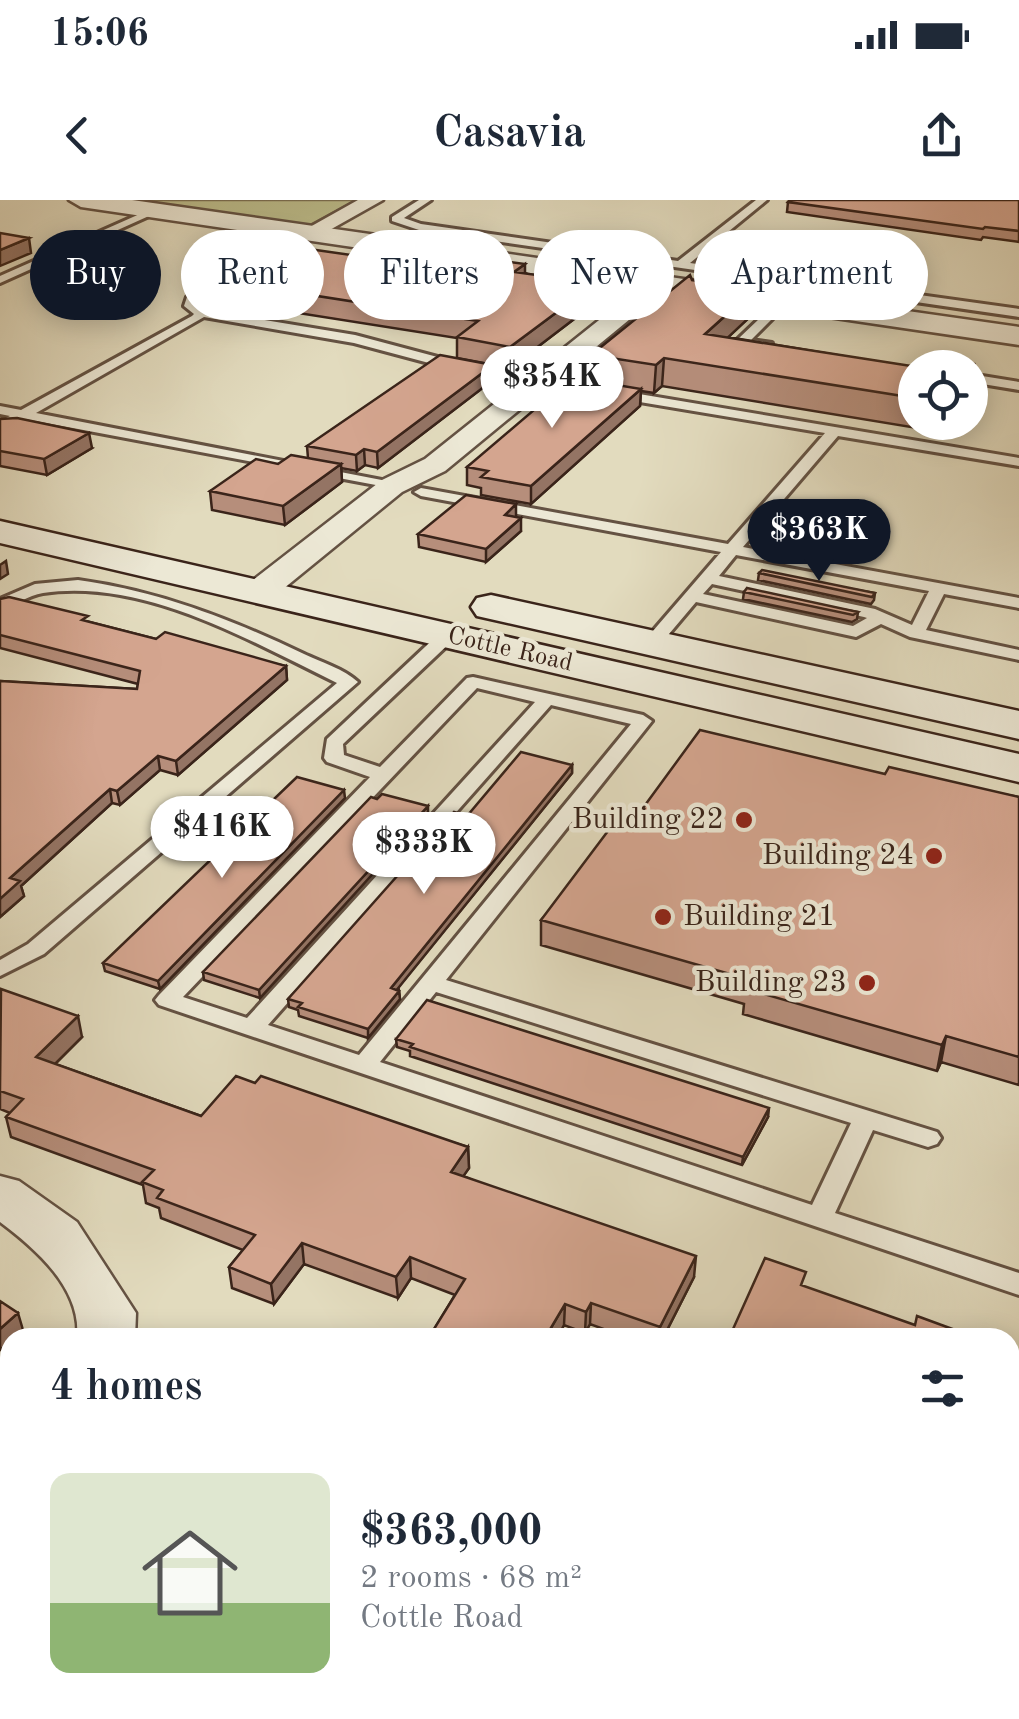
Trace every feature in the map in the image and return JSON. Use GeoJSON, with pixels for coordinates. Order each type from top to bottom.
{"type":"FeatureCollection","features":[{"type":"Feature","properties":{"kind":"main road"},"geometry":{"type":"LineString","coordinates":[[81,200],[297,230]]}},
{"type":"Feature","properties":{"kind":"main road"},"geometry":{"type":"LineString","coordinates":[[324,233],[534,258]]}},
{"type":"Feature","properties":{"kind":"main road"},"geometry":{"type":"LineString","coordinates":[[912,320],[1019,336]]}},
{"type":"Feature","properties":{"kind":"main road"},"geometry":{"type":"LineString","coordinates":[[0,498],[192,540]]}},
{"type":"Feature","properties":{"kind":"main road"},"geometry":{"type":"LineString","coordinates":[[0,513],[60,511]]}},
{"type":"Feature","properties":{"kind":"main road","name":"Cottle Road"},"geometry":{"type":"LineString","coordinates":[[0,532],[652,642],[1019,725]]}},
{"type":"Feature","properties":{"kind":"main road","name":"Cottle Road"},"geometry":{"type":"LineString","coordinates":[[248,552],[295,581],[448,635],[1019,768]]}},
{"type":"Feature","properties":{"kind":"street"},"geometry":{"type":"LineString","coordinates":[[316,230],[373,200]]}},
{"type":"Feature","properties":{"kind":"street"},"geometry":{"type":"LineString","coordinates":[[295,581],[614,320]]}},
{"type":"Feature","properties":{"kind":"street"},"geometry":{"type":"LineString","coordinates":[[0,1195],[58,1236],[108,1314],[107,1328]]}},
{"type":"Feature","properties":{"kind":"lane"},"geometry":{"type":"LineString","coordinates":[[426,200],[396,218],[419,227],[534,248]]}},
{"type":"Feature","properties":{"kind":"lane"},"geometry":{"type":"LineString","coordinates":[[674,272],[762,200]]}},
{"type":"Feature","properties":{"kind":"lane"},"geometry":{"type":"LineString","coordinates":[[0,280],[156,211]]}},
{"type":"Feature","properties":{"kind":"lane"},"geometry":{"type":"LineString","coordinates":[[674,274],[1019,313]]}},
{"type":"Feature","properties":{"kind":"lane"},"geometry":{"type":"LineString","coordinates":[[0,428],[196,320]]}},
{"type":"Feature","properties":{"kind":"lane"},"geometry":{"type":"LineString","coordinates":[[243,320],[356,339],[444,363],[538,381],[1019,462]]}},
{"type":"Feature","properties":{"kind":"lane"},"geometry":{"type":"LineString","coordinates":[[765,320],[742,342],[787,350]]}},
{"type":"Feature","properties":{"kind":"lane"},"geometry":{"type":"LineString","coordinates":[[988,381],[1019,386]]}},
{"type":"Feature","properties":{"kind":"lane"},"geometry":{"type":"LineString","coordinates":[[0,410],[416,481],[1019,603]]}},
{"type":"Feature","properties":{"kind":"lane"},"geometry":{"type":"LineString","coordinates":[[652,642],[835,430]]}},
{"type":"Feature","properties":{"kind":"lane"},"geometry":{"type":"LineString","coordinates":[[0,604],[14,594],[70,582],[193,609],[348,682],[36,949],[0,970]]}},
{"type":"Feature","properties":{"kind":"lane"},"geometry":{"type":"LineString","coordinates":[[703,583],[856,632],[878,619]]}},
{"type":"Feature","properties":{"kind":"lane"},"geometry":{"type":"LineString","coordinates":[[703,583],[876,602],[878,619]]}},
{"type":"Feature","properties":{"kind":"lane"},"geometry":{"type":"LineString","coordinates":[[916,633],[940,588]]}},
{"type":"Feature","properties":{"kind":"lane"},"geometry":{"type":"LineString","coordinates":[[878,619],[916,633],[1019,655]]}},
{"type":"Feature","properties":{"kind":"lane"},"geometry":{"type":"LineString","coordinates":[[383,775],[334,758],[334,743],[448,635]]}},
{"type":"Feature","properties":{"kind":"lane"},"geometry":{"type":"LineString","coordinates":[[365,1065],[643,721],[472,682],[167,1000],[1019,1284]]}},
{"type":"Feature","properties":{"kind":"lane"},"geometry":{"type":"LineString","coordinates":[[252,1028],[547,699]]}},
{"type":"Feature","properties":{"kind":"lane"},"geometry":{"type":"LineString","coordinates":[[431,983],[928,1138]]}},
{"type":"Feature","properties":{"kind":"lane"},"geometry":{"type":"LineString","coordinates":[[820,1217],[866,1118]]}},
{"type":"Feature","properties":{"kind":"green space"},"geometry":{"type":"Polygon","coordinates":[[[121,200],[357,200],[308,226],[121,200]]]}},
{"type":"Feature","properties":{"kind":"building"},"geometry":{"type":"Polygon","coordinates":[[[790,200],[1019,200],[1019,231],[983,229],[790,200]]]}},
{"type":"Feature","properties":{"kind":"building"},"geometry":{"type":"Polygon","coordinates":[[[0,233],[29,238],[0,250],[0,233]]]}},
{"type":"Feature","properties":{"kind":"building"},"geometry":{"type":"Polygon","coordinates":[[[324,251],[344,254],[344,300],[324,297],[324,251]]]}},
{"type":"Feature","properties":{"kind":"building"},"geometry":{"type":"Polygon","coordinates":[[[514,272],[534,275],[534,320],[546,320],[510,347],[457,337],[478,321],[472,320],[514,320],[514,272]]]}},
{"type":"Feature","properties":{"kind":"building"},"geometry":{"type":"Polygon","coordinates":[[[690,275],[694,280],[694,320],[721,320],[705,334],[898,364],[898,395],[664,358],[656,365],[591,355],[634,320],[674,320],[674,288],[690,275]]]}},
{"type":"Feature","properties":{"kind":"building"},"geometry":{"type":"Polygon","coordinates":[[[440,355],[493,365],[377,452],[364,449],[356,455],[307,446],[440,355]]]}},
{"type":"Feature","properties":{"kind":"building"},"geometry":{"type":"Polygon","coordinates":[[[569,380],[641,389],[531,486],[481,477],[488,471],[467,467],[569,380]]]}},
{"type":"Feature","properties":{"kind":"building"},"geometry":{"type":"Polygon","coordinates":[[[17,418],[89,433],[44,459],[0,451],[0,419],[17,418]]]}},
{"type":"Feature","properties":{"kind":"building"},"geometry":{"type":"Polygon","coordinates":[[[291,455],[341,464],[283,506],[210,491],[256,459],[278,464],[291,455]]]}},
{"type":"Feature","properties":{"kind":"building"},"geometry":{"type":"Polygon","coordinates":[[[466,495],[516,504],[505,515],[521,518],[486,549],[418,534],[466,495]]]}},
{"type":"Feature","properties":{"kind":"building"},"geometry":{"type":"Polygon","coordinates":[[[762,570],[875,593],[872,597],[759,573],[762,570]]]}},
{"type":"Feature","properties":{"kind":"building"},"geometry":{"type":"Polygon","coordinates":[[[747,588],[858,612],[853,615],[744,592],[747,588]]]}},
{"type":"Feature","properties":{"kind":"building"},"geometry":{"type":"Polygon","coordinates":[[[9,597],[88,616],[82,620],[156,639],[165,632],[286,666],[176,761],[158,756],[117,791],[110,789],[10,878],[20,881],[0,899],[0,681],[137,689],[140,671],[0,635],[0,599],[9,597]]]}},
{"type":"Feature","properties":{"kind":"building"},"geometry":{"type":"Polygon","coordinates":[[[700,730],[885,774],[889,767],[1019,797],[1019,1057],[946,1036],[942,1045],[746,989],[751,980],[541,920],[614,823],[629,827],[700,730]]]}},
{"type":"Feature","properties":{"kind":"building"},"geometry":{"type":"Polygon","coordinates":[[[521,752],[572,765],[391,988],[399,991],[368,1029],[298,1007],[302,1003],[288,999],[454,812],[467,816],[521,752]]]}},
{"type":"Feature","properties":{"kind":"building"},"geometry":{"type":"Polygon","coordinates":[[[297,777],[344,790],[158,981],[103,963],[297,777]]]}},
{"type":"Feature","properties":{"kind":"building"},"geometry":{"type":"Polygon","coordinates":[[[382,794],[428,806],[259,990],[203,972],[371,797],[377,799],[382,794]]]}},
{"type":"Feature","properties":{"kind":"building"},"geometry":{"type":"Polygon","coordinates":[[[1,989],[78,1016],[36,1057],[201,1116],[236,1076],[255,1083],[261,1076],[468,1147],[451,1172],[696,1256],[660,1327],[591,1303],[586,1312],[565,1304],[551,1328],[435,1328],[465,1279],[410,1257],[396,1277],[302,1243],[271,1284],[229,1267],[255,1235],[157,1198],[163,1190],[142,1182],[154,1170],[6,1117],[23,1099],[0,1091],[1,989]]]}},
{"type":"Feature","properties":{"kind":"building"},"geometry":{"type":"Polygon","coordinates":[[[427,1000],[769,1108],[743,1157],[410,1047],[413,1044],[396,1039],[427,1000]]]}},
{"type":"Feature","properties":{"kind":"building"},"geometry":{"type":"Polygon","coordinates":[[[765,1258],[806,1272],[801,1285],[915,1325],[917,1316],[950,1328],[734,1328],[765,1258]]]}},
{"type":"Feature","properties":{"kind":"building"},"geometry":{"type":"Polygon","coordinates":[[[0,1301],[18,1313],[0,1328],[0,1301]]]}},
{"type":"Feature","properties":{"kind":"place","name":"Building 22"},"geometry":{"type":"Point","coordinates":[744,820]}},
{"type":"Feature","properties":{"kind":"place","name":"Building 24"},"geometry":{"type":"Point","coordinates":[934,856]}},
{"type":"Feature","properties":{"kind":"place","name":"Building 21"},"geometry":{"type":"Point","coordinates":[663,917]}},
{"type":"Feature","properties":{"kind":"place","name":"Building 23"},"geometry":{"type":"Point","coordinates":[867,983]}}]}
